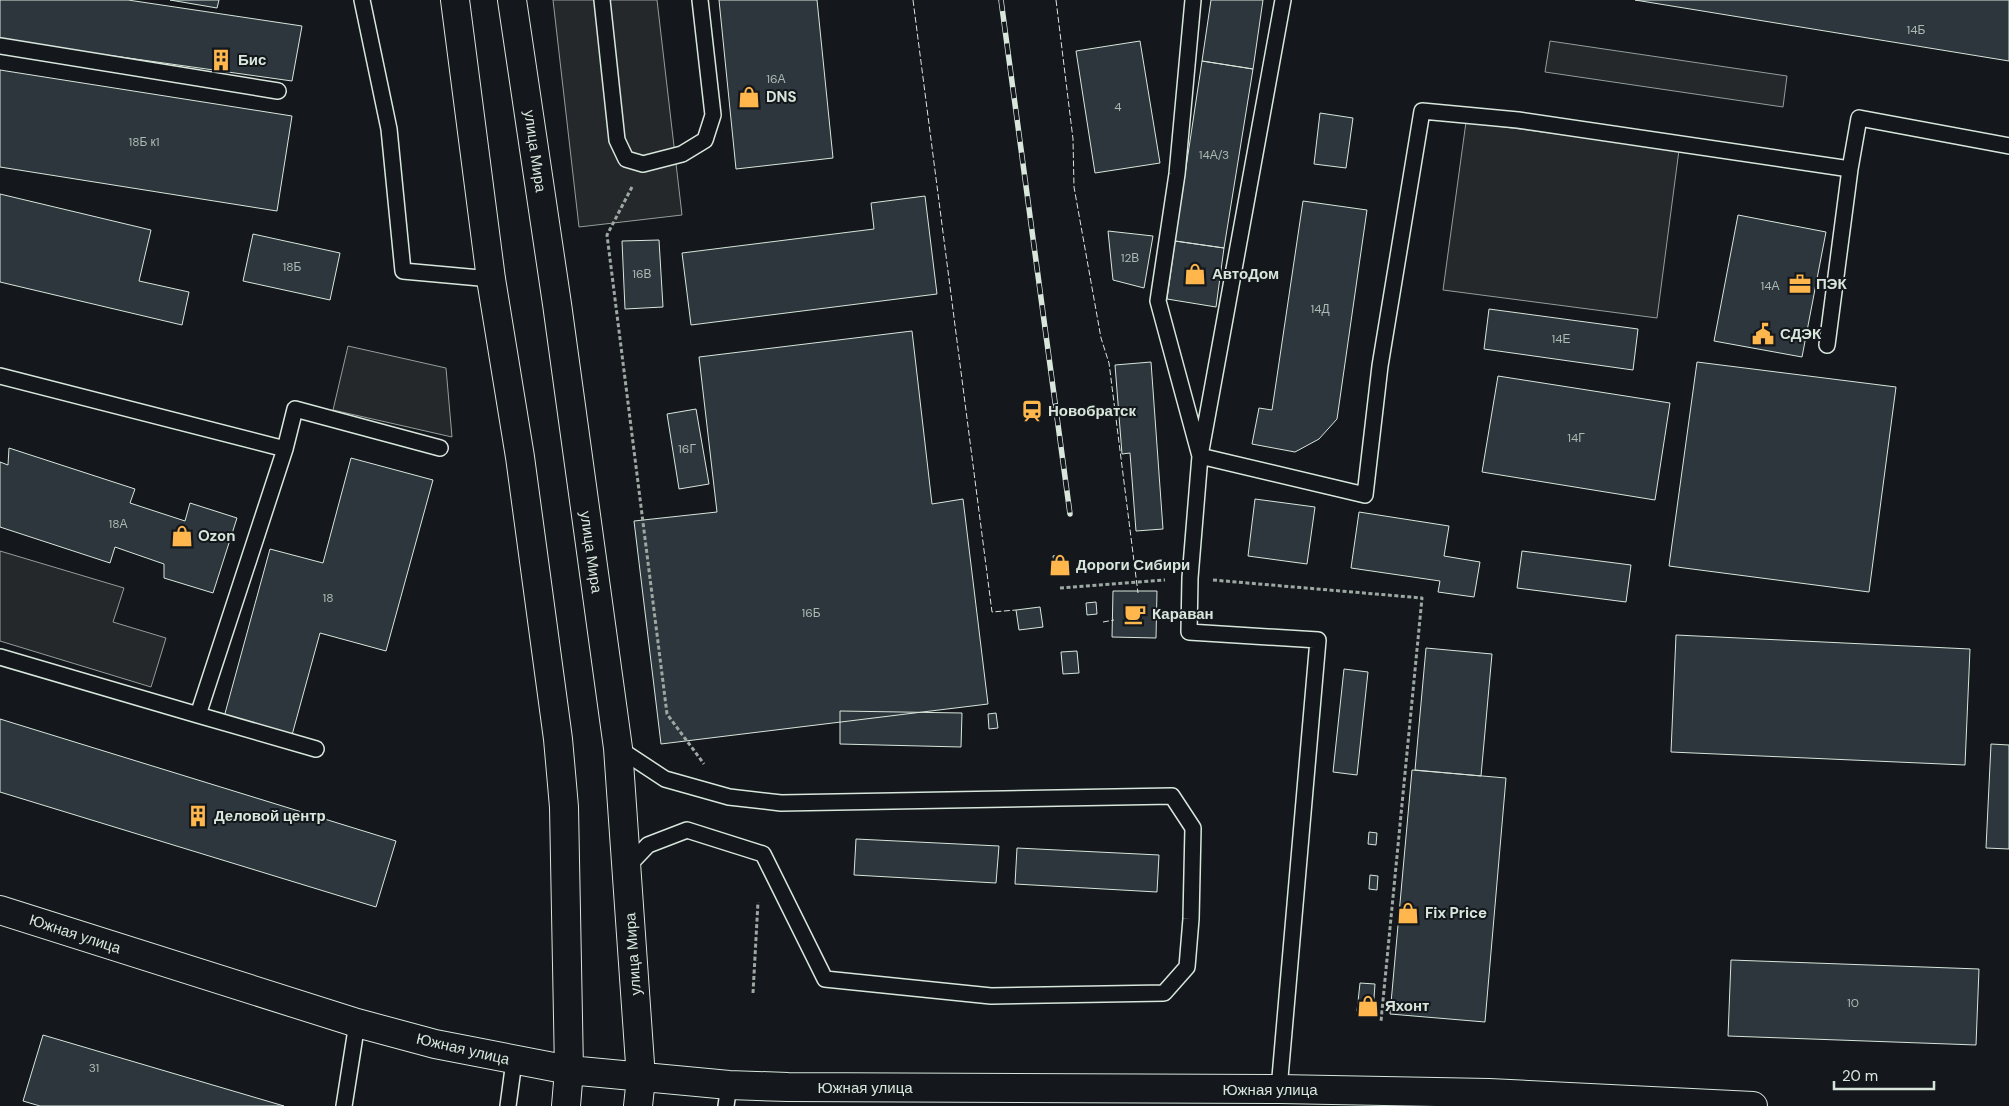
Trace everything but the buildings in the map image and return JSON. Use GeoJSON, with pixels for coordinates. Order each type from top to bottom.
{"type":"FeatureCollection","features":[{"type":"Feature","properties":{"kind":"street"},"geometry":{"type":"LineString","coordinates":[[455,0],[491,279],[520,457],[558,739],[564,807],[569,1070],[566,1106]]}},
{"type":"Feature","properties":{"kind":"street","name":"улица Мира"},"geometry":{"type":"LineString","coordinates":[[512,0],[557,304],[618,748],[628,866],[641,1078],[638,1106]]}},
{"type":"Feature","properties":{"kind":"street","name":"Южная улица"},"geometry":{"type":"LineString","coordinates":[[0,910],[356,1023],[435,1044],[514,1061],[569,1070],[641,1078],[728,1096],[788,1087],[1211,1098],[1279,1089],[1489,1099],[1753,1106]]}},
{"type":"Feature","properties":{"kind":"lane"},"geometry":{"type":"LineString","coordinates":[[362,0],[389,129],[403,271],[491,279]]}},
{"type":"Feature","properties":{"kind":"lane"},"geometry":{"type":"LineString","coordinates":[[602,0],[617,140],[626,159],[643,164],[682,154],[705,140],[713,115],[700,0]]}},
{"type":"Feature","properties":{"kind":"lane"},"geometry":{"type":"LineString","coordinates":[[1193,0],[1177,174],[1158,301],[1200,456]]}},
{"type":"Feature","properties":{"kind":"lane"},"geometry":{"type":"LineString","coordinates":[[1279,1089],[1318,640],[1189,632],[1190,578],[1200,456],[1283,0]]}},
{"type":"Feature","properties":{"kind":"lane"},"geometry":{"type":"LineString","coordinates":[[0,46],[278,91]]}},
{"type":"Feature","properties":{"kind":"lane"},"geometry":{"type":"LineString","coordinates":[[1200,456],[1365,495],[1380,366],[1422,111],[1518,120],[1850,169]]}},
{"type":"Feature","properties":{"kind":"lane"},"geometry":{"type":"LineString","coordinates":[[1827,345],[1850,169],[1860,118],[2009,146]]}},
{"type":"Feature","properties":{"kind":"lane"},"geometry":{"type":"LineString","coordinates":[[0,376],[285,448]]}},
{"type":"Feature","properties":{"kind":"lane"},"geometry":{"type":"LineString","coordinates":[[198,715],[285,448],[295,409],[440,448]]}},
{"type":"Feature","properties":{"kind":"lane"},"geometry":{"type":"LineString","coordinates":[[0,657],[316,748]]}},
{"type":"Feature","properties":{"kind":"lane"},"geometry":{"type":"LineString","coordinates":[[618,748],[665,779],[729,797],[781,803],[1172,796],[1193,828],[1187,967],[1164,993],[991,996],[825,979],[763,854],[687,830],[648,845],[628,866]]}},
{"type":"Feature","properties":{"kind":"lane"},"geometry":{"type":"LineString","coordinates":[[344,1106],[356,1023]]}},
{"type":"Feature","properties":{"kind":"lane"},"geometry":{"type":"LineString","coordinates":[[508,1106],[514,1061]]}},
{"type":"Feature","properties":{"kind":"path"},"geometry":{"type":"LineString","coordinates":[[643,164],[607,235],[667,714],[729,797]]}},
{"type":"Feature","properties":{"kind":"path"},"geometry":{"type":"LineString","coordinates":[[753,993],[758,898]]}},
{"type":"Feature","properties":{"kind":"shaded area"},"geometry":{"type":"Polygon","coordinates":[[[553,0],[657,0],[682,215],[579,227],[553,0]]]}},
{"type":"Feature","properties":{"kind":"shaded area"},"geometry":{"type":"Polygon","coordinates":[[[1550,41],[1787,76],[1783,107],[1545,72],[1550,41]]]}},
{"type":"Feature","properties":{"kind":"shaded area"},"geometry":{"type":"Polygon","coordinates":[[[1466,122],[1679,150],[1657,318],[1443,290],[1466,122]]]}},
{"type":"Feature","properties":{"kind":"shaded area"},"geometry":{"type":"Polygon","coordinates":[[[348,346],[446,368],[452,437],[333,410],[348,346]]]}},
{"type":"Feature","properties":{"kind":"shaded area"},"geometry":{"type":"Polygon","coordinates":[[[0,551],[124,588],[113,622],[166,638],[151,687],[0,641],[0,551]]]}},
{"type":"Feature","properties":{"kind":"railway"},"geometry":{"type":"LineString","coordinates":[[1001,0],[1070,514]]}},
{"type":"Feature","properties":{"kind":"fence"},"geometry":{"type":"LineString","coordinates":[[913,0],[992,612],[1016,610]]}},
{"type":"Feature","properties":{"kind":"fence"},"geometry":{"type":"LineString","coordinates":[[1056,0],[1073,139],[1074,187],[1101,338],[1109,363],[1138,593]]}},
{"type":"Feature","properties":{"kind":"fence"},"geometry":{"type":"LineString","coordinates":[[1103,622],[1114,620]]}},
{"type":"Feature","properties":{"kind":"place","name":"Бис"},"geometry":{"type":"Point","coordinates":[221,60]}},
{"type":"Feature","properties":{"kind":"place","name":"DNS"},"geometry":{"type":"Point","coordinates":[749,97]}},
{"type":"Feature","properties":{"kind":"place","name":"АвтоДом"},"geometry":{"type":"Point","coordinates":[1195,274]}},
{"type":"Feature","properties":{"kind":"place","name":"ПЭК"},"geometry":{"type":"Point","coordinates":[1800,284]}},
{"type":"Feature","properties":{"kind":"place","name":"СДЭК"},"geometry":{"type":"Point","coordinates":[1763,334]}},
{"type":"Feature","properties":{"kind":"place","name":"Новобратск"},"geometry":{"type":"Point","coordinates":[1032,411]}},
{"type":"Feature","properties":{"kind":"place","name":"Ozon"},"geometry":{"type":"Point","coordinates":[182,536]}},
{"type":"Feature","properties":{"kind":"place","name":"Дороги Сибири"},"geometry":{"type":"Point","coordinates":[1060,565]}},
{"type":"Feature","properties":{"kind":"place","name":"Караван"},"geometry":{"type":"Point","coordinates":[1135,614]}},
{"type":"Feature","properties":{"kind":"place","name":"Деловой центр"},"geometry":{"type":"Point","coordinates":[198,816]}},
{"type":"Feature","properties":{"kind":"place","name":"Fix Price"},"geometry":{"type":"Point","coordinates":[1408,913]}},
{"type":"Feature","properties":{"kind":"place","name":"Яхонт"},"geometry":{"type":"Point","coordinates":[1368,1006]}}]}
